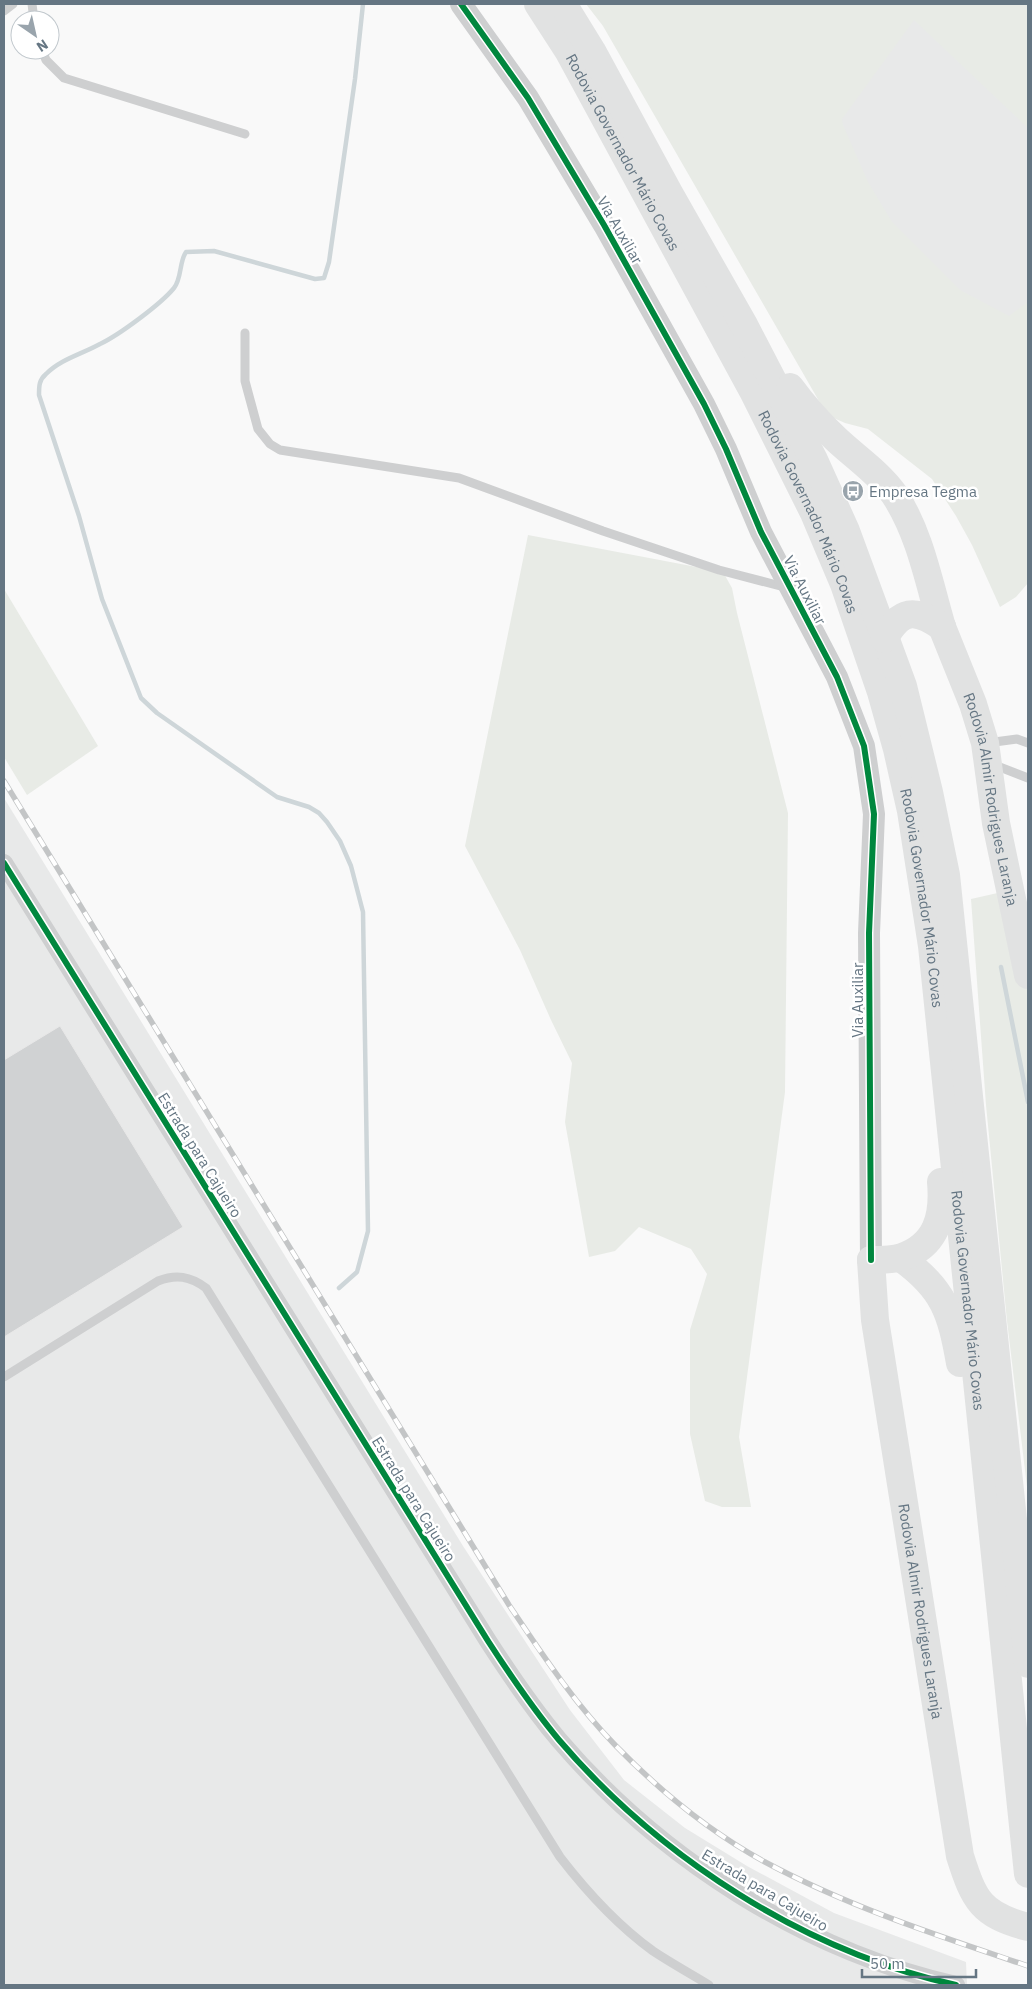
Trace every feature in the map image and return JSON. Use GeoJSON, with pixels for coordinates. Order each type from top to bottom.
{"type":"FeatureCollection","features":[{"type":"Feature","properties":{"kind":"main road","name":"Rodovia Governador Mário Covas"},"geometry":{"type":"LineString","coordinates":[[538,4],[569,52],[753,391],[811,506],[844,584],[881,692],[911,811],[932,946],[1028,1874]]}},
{"type":"Feature","properties":{"kind":"main road","name":"Rodovia Governador Mário Covas"},"geometry":{"type":"LineString","coordinates":[[563,4],[592,51],[668,193],[744,325],[814,460],[846,531],[884,639],[903,686],[946,874],[1028,1664]]}},
{"type":"Feature","properties":{"kind":"main road","name":"Rodovia Almir Rodrigues Laranja"},"geometry":{"type":"LineString","coordinates":[[744,325],[811,414],[835,438],[881,478],[894,494],[915,534],[942,627],[973,704],[986,753],[996,823],[1028,975]]}},
{"type":"Feature","properties":{"kind":"main road"},"geometry":{"type":"LineString","coordinates":[[884,639],[892,625],[904,616],[914,614],[926,616],[942,627]]}},
{"type":"Feature","properties":{"kind":"main road"},"geometry":{"type":"LineString","coordinates":[[871,1260],[901,1258],[920,1248],[931,1237],[940,1220],[943,1202],[937,1132],[943,1064]]}},
{"type":"Feature","properties":{"kind":"main road"},"geometry":{"type":"LineString","coordinates":[[901,1258],[921,1272],[936,1288],[945,1305],[958,1349],[970,1415],[989,1490]]}},
{"type":"Feature","properties":{"kind":"main road","name":"Rodovia Almir Rodrigues Laranja"},"geometry":{"type":"LineString","coordinates":[[871,1260],[875,1320],[960,1856],[972,1888],[978,1899],[988,1910],[999,1918],[1028,1927]]}},
{"type":"Feature","properties":{"kind":"street","name":"Via Auxiliar"},"geometry":{"type":"LineString","coordinates":[[461,4],[528,98],[604,225],[704,404],[726,449],[761,532],[836,677],[864,746],[874,814],[869,933],[871,1260]]}},
{"type":"Feature","properties":{"kind":"street","name":"Estrada para Cajueiro"},"geometry":{"type":"LineString","coordinates":[[4,863],[488,1641],[515,1682],[559,1740],[612,1796],[639,1820],[674,1849],[727,1886],[790,1923],[831,1943],[890,1967],[956,1985]]}},
{"type":"Feature","properties":{"kind":"lane"},"geometry":{"type":"LineString","coordinates":[[4,11],[13,4]]}},
{"type":"Feature","properties":{"kind":"lane"},"geometry":{"type":"LineString","coordinates":[[46,60],[64,78],[245,134]]}},
{"type":"Feature","properties":{"kind":"lane"},"geometry":{"type":"LineString","coordinates":[[245,333],[245,381],[258,429],[270,444],[280,450],[458,478],[603,531],[719,570],[790,588]]}},
{"type":"Feature","properties":{"kind":"lane"},"geometry":{"type":"LineString","coordinates":[[986,753],[1017,739],[1028,743]]}},
{"type":"Feature","properties":{"kind":"lane"},"geometry":{"type":"LineString","coordinates":[[986,753],[1028,778]]}},
{"type":"Feature","properties":{"kind":"lane"},"geometry":{"type":"LineString","coordinates":[[4,1377],[158,1281],[176,1276],[186,1277],[193,1279],[206,1288],[560,1857],[597,1902],[634,1936],[654,1951],[709,1985]]}},
{"type":"Feature","properties":{"kind":"shaded area"},"geometry":{"type":"Polygon","coordinates":[[[586,4],[1028,4],[1028,128],[914,20],[842,119],[868,182],[892,222],[960,290],[1009,316],[1028,302],[1028,583],[1016,597],[1000,607],[972,545],[932,479],[868,429],[845,423],[827,415],[603,26],[586,4]]]}},
{"type":"Feature","properties":{"kind":"shaded area"},"geometry":{"type":"Polygon","coordinates":[[[915,4],[1028,111],[1028,326],[1003,343],[887,238],[807,109],[915,4]]]}},
{"type":"Feature","properties":{"kind":"shaded area"},"geometry":{"type":"Polygon","coordinates":[[[528,535],[723,572],[732,588],[788,813],[785,1092],[739,1437],[751,1507],[722,1507],[705,1501],[690,1434],[690,1330],[707,1274],[691,1249],[639,1227],[615,1251],[589,1257],[565,1122],[572,1063],[520,950],[465,846],[528,535]]]}},
{"type":"Feature","properties":{"kind":"shaded area"},"geometry":{"type":"Polygon","coordinates":[[[4,589],[98,746],[27,795],[4,757],[4,589]]]}},
{"type":"Feature","properties":{"kind":"shaded area"},"geometry":{"type":"Polygon","coordinates":[[[4,798],[463,1546],[570,1710],[624,1780],[685,1828],[747,1866],[834,1913],[966,1962],[967,1985],[4,1985],[4,798]]]}},
{"type":"Feature","properties":{"kind":"shaded area"},"geometry":{"type":"Polygon","coordinates":[[[1002,892],[1028,971],[1028,1495],[1007,1321],[986,1105],[971,899],[1002,892]]]}},
{"type":"Feature","properties":{"kind":"building"},"geometry":{"type":"Polygon","coordinates":[[[60,1026],[183,1227],[4,1337],[4,1060],[60,1026]]]}},
{"type":"Feature","properties":{"kind":"waterway"},"geometry":{"type":"LineString","coordinates":[[339,1288],[357,1272],[368,1231],[363,912],[351,866],[340,841],[319,813],[309,807],[277,797],[157,713],[141,698],[102,599],[79,516],[39,392],[42,379],[52,369],[118,334],[168,295],[177,284],[182,260],[186,252],[214,251],[315,279],[324,278],[329,262],[355,79],[363,4]]}},
{"type":"Feature","properties":{"kind":"waterway"},"geometry":{"type":"LineString","coordinates":[[1001,967],[1028,1102]]}},
{"type":"Feature","properties":{"kind":"railway"},"geometry":{"type":"LineString","coordinates":[[4,781],[509,1605],[560,1678],[601,1730],[650,1779],[686,1810],[725,1838],[765,1862],[862,1907],[1028,1966]]}},
{"type":"Feature","properties":{"kind":"cycle path"},"geometry":{"type":"LineString","coordinates":[[461,4],[528,98],[604,225],[704,404],[726,449],[761,532],[837,677],[864,746],[874,814],[869,933],[871,1260]]}},
{"type":"Feature","properties":{"kind":"cycle path"},"geometry":{"type":"LineString","coordinates":[[4,863],[488,1641],[522,1692],[559,1740],[599,1783],[642,1823],[689,1860],[738,1894],[790,1924],[844,1949],[899,1970],[956,1985]]}},
{"type":"Feature","properties":{"kind":"place","name":"Empresa Tegma"},"geometry":{"type":"Point","coordinates":[853,491]}}]}
